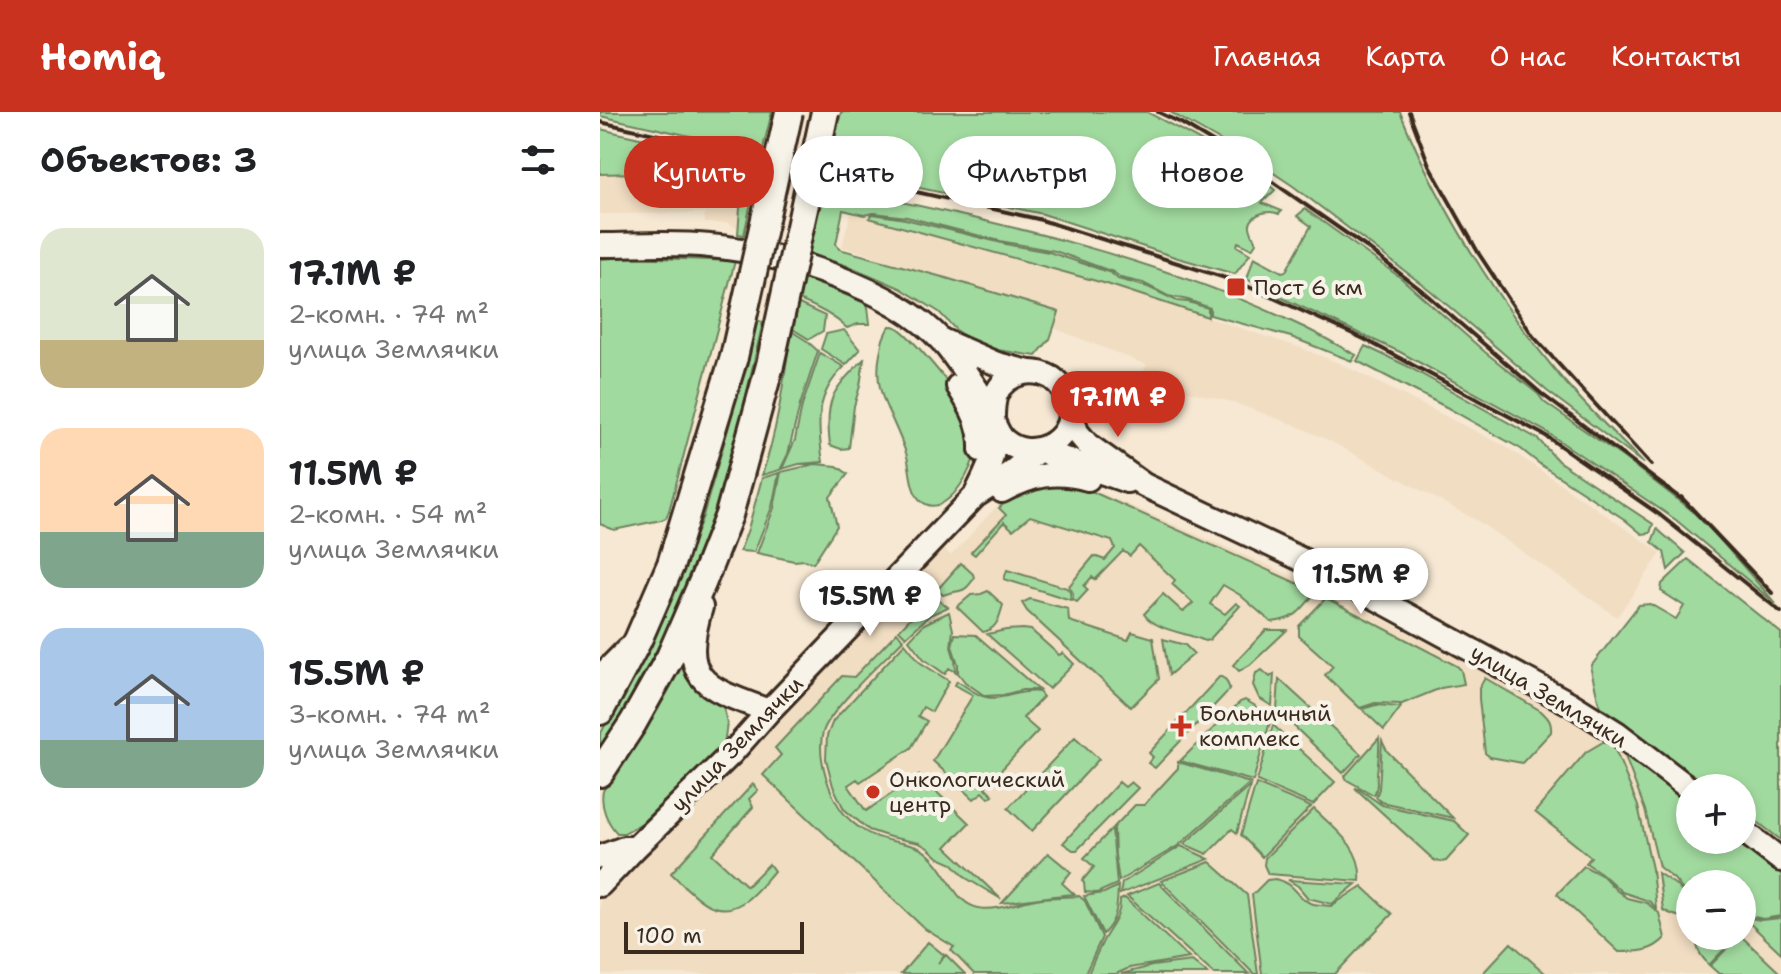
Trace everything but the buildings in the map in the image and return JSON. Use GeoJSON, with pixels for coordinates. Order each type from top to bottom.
{"type":"FeatureCollection","features":[{"type":"Feature","properties":{"kind":"highway"},"geometry":{"type":"LineString","coordinates":[[600,711],[638,640],[671,564],[734,357],[789,112]]}},
{"type":"Feature","properties":{"kind":"highway"},"geometry":{"type":"LineString","coordinates":[[600,773],[633,723],[670,657],[729,515],[770,365],[825,112]]}},
{"type":"Feature","properties":{"kind":"main road"},"geometry":{"type":"LineString","coordinates":[[600,245],[708,246],[771,255],[845,280],[897,306],[940,339],[997,364],[1052,378],[1068,397],[1070,408],[1070,420],[1059,439],[1039,450],[1015,448],[1005,441],[960,365],[940,339]]}},
{"type":"Feature","properties":{"kind":"main road"},"geometry":{"type":"LineString","coordinates":[[897,306],[906,324],[955,381],[980,428],[981,457],[938,534]]}},
{"type":"Feature","properties":{"kind":"main road"},"geometry":{"type":"LineString","coordinates":[[975,496],[991,460],[994,399],[1007,380],[1029,372]]}},
{"type":"Feature","properties":{"kind":"main road","name":"улица Землячки"},"geometry":{"type":"LineString","coordinates":[[1070,408],[1077,432],[1088,445],[1144,485]]}},
{"type":"Feature","properties":{"kind":"main road","name":"улица Землячки"},"geometry":{"type":"LineString","coordinates":[[600,885],[731,754],[975,496],[1039,450],[1118,479],[1144,485],[1328,572],[1571,704],[1617,733],[1676,778]]}},
{"type":"Feature","properties":{"kind":"main road"},"geometry":{"type":"LineString","coordinates":[[938,534],[983,502],[1037,475],[1076,476],[1177,509],[1205,512]]}},
{"type":"Feature","properties":{"kind":"main road"},"geometry":{"type":"LineString","coordinates":[[729,515],[696,624],[693,658],[696,670],[707,684],[732,698],[769,711]]}},
{"type":"Feature","properties":{"kind":"main road"},"geometry":{"type":"LineString","coordinates":[[600,677],[638,640]]}},
{"type":"Feature","properties":{"kind":"main road"},"geometry":{"type":"LineString","coordinates":[[1756,841],[1781,860]]}},
{"type":"Feature","properties":{"kind":"main road"},"geometry":{"type":"LineString","coordinates":[[600,857],[624,848],[635,848]]}},
{"type":"Feature","properties":{"kind":"shaded area"},"geometry":{"type":"Polygon","coordinates":[[[624,173],[624,208],[740,208],[738,228],[727,223],[705,223],[704,213],[600,214],[600,174],[624,173]]]}},
{"type":"Feature","properties":{"kind":"shaded area"},"geometry":{"type":"Polygon","coordinates":[[[851,212],[1107,284],[1301,348],[1343,365],[1505,446],[1661,553],[1617,617],[1478,521],[1330,441],[1232,402],[1140,379],[1147,365],[867,254],[842,247],[851,212]]]}},
{"type":"Feature","properties":{"kind":"shaded area","name":"Больничный комплекс"},"geometry":{"type":"Polygon","coordinates":[[[1076,482],[1336,595],[1511,686],[1563,699],[1617,733],[1676,819],[1676,854],[1754,854],[1781,860],[1781,974],[600,974],[600,885],[934,538],[951,556],[1008,494],[1076,482]]]}},
{"type":"Feature","properties":{"kind":"green space"},"geometry":{"type":"Polygon","coordinates":[[[600,112],[772,112],[766,136],[690,136],[600,116],[600,112]]]}},
{"type":"Feature","properties":{"kind":"green space"},"geometry":{"type":"Polygon","coordinates":[[[841,112],[1147,112],[1191,136],[1132,136],[1132,208],[1273,207],[1282,211],[1279,214],[1263,213],[1252,220],[1250,228],[1256,243],[1252,249],[1238,242],[1237,246],[1250,254],[1235,274],[1043,214],[1015,208],[1116,208],[1116,136],[939,136],[939,192],[923,189],[923,136],[836,136],[841,112]]]}},
{"type":"Feature","properties":{"kind":"green space"},"geometry":{"type":"Polygon","coordinates":[[[1170,112],[1400,112],[1450,216],[1512,314],[1569,387],[1644,464],[1547,391],[1431,291],[1273,173],[1273,136],[1212,136],[1170,112]]]}},
{"type":"Feature","properties":{"kind":"green space"},"geometry":{"type":"Polygon","coordinates":[[[600,129],[631,136],[624,136],[624,173],[600,174],[600,129]]]}},
{"type":"Feature","properties":{"kind":"green space"},"geometry":{"type":"Polygon","coordinates":[[[923,207],[1125,258],[1241,299],[1356,355],[1352,361],[1291,337],[1210,315],[1210,308],[1168,296],[1143,283],[1121,278],[1113,272],[1055,251],[1000,241],[907,217],[874,213],[864,215],[843,210],[836,244],[839,249],[1059,312],[1050,339],[1036,356],[985,348],[958,332],[939,312],[900,288],[807,253],[820,208],[923,207]]]}},
{"type":"Feature","properties":{"kind":"green space"},"geometry":{"type":"Polygon","coordinates":[[[740,208],[750,208],[744,235],[738,234],[740,208]]]}},
{"type":"Feature","properties":{"kind":"green space"},"geometry":{"type":"Polygon","coordinates":[[[1305,209],[1401,278],[1544,402],[1690,509],[1776,604],[1676,520],[1545,431],[1400,352],[1247,279],[1254,257],[1282,272],[1286,271],[1311,226],[1297,216],[1305,209]]]}},
{"type":"Feature","properties":{"kind":"green space"},"geometry":{"type":"Polygon","coordinates":[[[873,214],[1049,252],[1111,273],[1118,279],[1148,287],[1177,301],[1208,308],[1208,317],[1107,284],[869,218],[873,214]]]}},
{"type":"Feature","properties":{"kind":"green space"},"geometry":{"type":"Polygon","coordinates":[[[629,257],[735,261],[666,518],[614,530],[600,524],[600,259],[629,257]]]}},
{"type":"Feature","properties":{"kind":"green space"},"geometry":{"type":"Polygon","coordinates":[[[803,277],[863,302],[868,307],[870,324],[847,328],[799,300],[803,277]]]}},
{"type":"Feature","properties":{"kind":"green space"},"geometry":{"type":"Polygon","coordinates":[[[797,303],[825,316],[823,331],[809,339],[791,328],[797,303]]]}},
{"type":"Feature","properties":{"kind":"green space"},"geometry":{"type":"Polygon","coordinates":[[[755,320],[763,322],[738,430],[712,519],[665,633],[632,699],[600,751],[600,735],[668,605],[703,516],[755,320]]]}},
{"type":"Feature","properties":{"kind":"green space"},"geometry":{"type":"Polygon","coordinates":[[[890,326],[902,331],[943,377],[960,399],[975,432],[976,450],[967,475],[950,498],[940,504],[930,505],[916,495],[906,453],[882,395],[879,363],[883,339],[890,326]]]}},
{"type":"Feature","properties":{"kind":"green space"},"geometry":{"type":"Polygon","coordinates":[[[844,330],[860,350],[846,365],[821,349],[826,334],[844,330]]]}},
{"type":"Feature","properties":{"kind":"green space"},"geometry":{"type":"Polygon","coordinates":[[[791,331],[818,351],[788,454],[780,470],[762,475],[776,422],[791,331]]]}},
{"type":"Feature","properties":{"kind":"green space"},"geometry":{"type":"Polygon","coordinates":[[[1365,346],[1538,439],[1558,461],[1653,524],[1650,533],[1642,534],[1521,449],[1357,361],[1365,346]]]}},
{"type":"Feature","properties":{"kind":"green space"},"geometry":{"type":"Polygon","coordinates":[[[820,353],[844,367],[828,388],[820,411],[823,462],[782,469],[795,440],[802,406],[820,353]]]}},
{"type":"Feature","properties":{"kind":"green space"},"geometry":{"type":"Polygon","coordinates":[[[864,359],[849,448],[841,449],[830,445],[830,405],[838,387],[864,359]]]}},
{"type":"Feature","properties":{"kind":"green space"},"geometry":{"type":"Polygon","coordinates":[[[815,464],[837,466],[848,474],[830,497],[837,526],[813,563],[757,553],[774,508],[781,472],[815,464]]]}},
{"type":"Feature","properties":{"kind":"green space"},"geometry":{"type":"Polygon","coordinates":[[[779,473],[772,507],[754,552],[740,551],[762,478],[779,473]]]}},
{"type":"Feature","properties":{"kind":"green space"},"geometry":{"type":"Polygon","coordinates":[[[1073,483],[1310,589],[1314,594],[1297,614],[1271,622],[1240,595],[1223,585],[1210,604],[1225,614],[1236,603],[1240,606],[1205,641],[1155,624],[1144,614],[1163,594],[1183,612],[1193,603],[1172,584],[1175,580],[1139,546],[1130,556],[1123,551],[1095,580],[1092,577],[1084,586],[1088,590],[1077,602],[1073,600],[1069,586],[1094,556],[1105,560],[1115,548],[1112,541],[1030,516],[1013,530],[1004,522],[975,555],[971,552],[1006,515],[999,508],[1008,500],[1025,489],[1073,483]]]}},
{"type":"Feature","properties":{"kind":"green space"},"geometry":{"type":"Polygon","coordinates":[[[1657,529],[1685,553],[1668,570],[1664,552],[1652,542],[1657,529]]]}},
{"type":"Feature","properties":{"kind":"green space"},"geometry":{"type":"Polygon","coordinates":[[[1688,559],[1781,633],[1781,840],[1756,821],[1756,774],[1692,774],[1616,723],[1600,707],[1592,665],[1639,605],[1650,604],[1676,619],[1684,606],[1661,591],[1662,584],[1688,559]]]}},
{"type":"Feature","properties":{"kind":"green space"},"geometry":{"type":"Polygon","coordinates":[[[961,563],[974,578],[964,589],[943,595],[937,590],[961,563]]]}},
{"type":"Feature","properties":{"kind":"green space"},"geometry":{"type":"Polygon","coordinates":[[[1007,570],[1067,588],[1071,600],[1004,579],[1007,570]]]}},
{"type":"Feature","properties":{"kind":"green space"},"geometry":{"type":"Polygon","coordinates":[[[988,591],[1003,605],[995,625],[983,632],[957,607],[971,595],[988,591]]]}},
{"type":"Feature","properties":{"kind":"green space"},"geometry":{"type":"Polygon","coordinates":[[[932,595],[948,607],[930,615],[906,637],[899,630],[932,595]]]}},
{"type":"Feature","properties":{"kind":"green space"},"geometry":{"type":"Polygon","coordinates":[[[1326,598],[1457,666],[1464,684],[1441,688],[1402,704],[1375,703],[1360,708],[1325,675],[1333,666],[1299,636],[1299,626],[1326,598]]]}},
{"type":"Feature","properties":{"kind":"green space"},"geometry":{"type":"Polygon","coordinates":[[[1030,599],[1068,609],[1069,621],[1128,640],[1132,632],[1153,638],[1159,679],[1131,707],[1027,611],[1022,603],[1030,599]]]}},
{"type":"Feature","properties":{"kind":"green space"},"geometry":{"type":"Polygon","coordinates":[[[949,612],[956,672],[949,668],[945,674],[924,659],[909,640],[924,624],[949,612]]]}},
{"type":"Feature","properties":{"kind":"green space"},"geometry":{"type":"Polygon","coordinates":[[[1031,630],[1074,664],[1049,689],[987,634],[1031,630]]]}},
{"type":"Feature","properties":{"kind":"green space"},"geometry":{"type":"Polygon","coordinates":[[[1266,630],[1287,630],[1250,665],[1239,671],[1233,665],[1266,630]]]}},
{"type":"Feature","properties":{"kind":"green space"},"geometry":{"type":"Polygon","coordinates":[[[897,632],[903,640],[846,698],[823,732],[822,759],[835,800],[848,818],[866,832],[925,851],[963,900],[973,906],[994,908],[1042,898],[1079,896],[1085,901],[1102,937],[1085,974],[974,974],[951,950],[954,947],[925,929],[763,775],[781,755],[775,748],[842,676],[854,677],[897,632]]]}},
{"type":"Feature","properties":{"kind":"green space"},"geometry":{"type":"Polygon","coordinates":[[[955,634],[976,635],[1039,690],[985,696],[958,673],[952,646],[955,634]]]}},
{"type":"Feature","properties":{"kind":"green space"},"geometry":{"type":"Polygon","coordinates":[[[1163,639],[1185,645],[1194,654],[1169,675],[1163,639]]]}},
{"type":"Feature","properties":{"kind":"green space"},"geometry":{"type":"Polygon","coordinates":[[[905,643],[921,663],[949,681],[932,712],[923,707],[918,716],[927,721],[911,748],[860,782],[857,779],[848,785],[866,811],[919,775],[969,823],[946,847],[1001,899],[919,843],[869,830],[844,809],[833,786],[826,759],[827,736],[833,721],[905,643]]]}},
{"type":"Feature","properties":{"kind":"green space"},"geometry":{"type":"Polygon","coordinates":[[[683,648],[722,701],[727,723],[724,746],[658,814],[624,833],[617,833],[605,814],[603,791],[642,728],[683,648]]]}},
{"type":"Feature","properties":{"kind":"green space"},"geometry":{"type":"Polygon","coordinates":[[[1262,670],[1270,677],[1274,674],[1272,706],[1259,698],[1253,685],[1256,673],[1262,670]]]}},
{"type":"Feature","properties":{"kind":"green space"},"geometry":{"type":"Polygon","coordinates":[[[1220,676],[1230,689],[1155,768],[1148,763],[1153,757],[1149,753],[1220,676]]]}},
{"type":"Feature","properties":{"kind":"green space"},"geometry":{"type":"Polygon","coordinates":[[[1485,678],[1541,711],[1550,722],[1551,732],[1522,763],[1490,757],[1485,753],[1479,688],[1485,678]]]}},
{"type":"Feature","properties":{"kind":"green space"},"geometry":{"type":"Polygon","coordinates":[[[1279,679],[1361,754],[1343,773],[1277,710],[1279,679]]]}},
{"type":"Feature","properties":{"kind":"green space"},"geometry":{"type":"Polygon","coordinates":[[[957,681],[986,697],[1039,692],[1043,697],[1023,718],[1038,731],[985,787],[993,795],[989,798],[983,792],[974,799],[933,761],[973,695],[955,685],[957,681]]]}},
{"type":"Feature","properties":{"kind":"green space"},"geometry":{"type":"Polygon","coordinates":[[[1245,700],[1270,722],[1253,781],[1180,761],[1240,702],[1245,700]]]}},
{"type":"Feature","properties":{"kind":"green space"},"geometry":{"type":"Polygon","coordinates":[[[1376,705],[1401,707],[1384,730],[1362,709],[1376,705]]]}},
{"type":"Feature","properties":{"kind":"green space"},"geometry":{"type":"Polygon","coordinates":[[[1273,725],[1335,782],[1313,805],[1257,781],[1273,725]]]}},
{"type":"Feature","properties":{"kind":"green space"},"geometry":{"type":"Polygon","coordinates":[[[1075,737],[1099,759],[1032,831],[1008,808],[1075,737]]]}},
{"type":"Feature","properties":{"kind":"green space"},"geometry":{"type":"Polygon","coordinates":[[[1379,738],[1377,787],[1374,795],[1345,776],[1379,738]]]}},
{"type":"Feature","properties":{"kind":"green space"},"geometry":{"type":"Polygon","coordinates":[[[1382,741],[1387,751],[1453,818],[1381,802],[1376,797],[1382,741]]]}},
{"type":"Feature","properties":{"kind":"green space"},"geometry":{"type":"Polygon","coordinates":[[[1603,742],[1614,747],[1638,806],[1652,869],[1656,908],[1649,901],[1622,892],[1586,863],[1591,857],[1535,812],[1586,752],[1603,742]]]}},
{"type":"Feature","properties":{"kind":"green space"},"geometry":{"type":"Polygon","coordinates":[[[1623,751],[1676,789],[1676,854],[1756,854],[1756,849],[1781,864],[1781,916],[1756,917],[1756,870],[1676,870],[1676,882],[1659,867],[1645,810],[1623,751]]]}},
{"type":"Feature","properties":{"kind":"green space"},"geometry":{"type":"Polygon","coordinates":[[[1178,762],[1250,783],[1179,845],[1119,881],[1114,827],[1135,805],[1144,805],[1178,768],[1178,762]]]}},
{"type":"Feature","properties":{"kind":"green space"},"geometry":{"type":"Polygon","coordinates":[[[1119,782],[1125,787],[1131,782],[1138,788],[1077,850],[1063,843],[1119,782]]]}},
{"type":"Feature","properties":{"kind":"green space"},"geometry":{"type":"Polygon","coordinates":[[[753,784],[758,790],[749,799],[753,807],[712,854],[747,886],[769,864],[774,871],[742,903],[721,909],[703,902],[671,873],[753,784]]]}},
{"type":"Feature","properties":{"kind":"green space"},"geometry":{"type":"Polygon","coordinates":[[[1256,784],[1311,807],[1262,857],[1241,835],[1256,784]]]}},
{"type":"Feature","properties":{"kind":"green space"},"geometry":{"type":"Polygon","coordinates":[[[1250,786],[1237,833],[1232,829],[1207,854],[1184,844],[1250,786]]]}},
{"type":"Feature","properties":{"kind":"green space"},"geometry":{"type":"Polygon","coordinates":[[[1355,788],[1382,805],[1454,821],[1469,835],[1446,861],[1434,860],[1355,788]]]}},
{"type":"Feature","properties":{"kind":"green space"},"geometry":{"type":"Polygon","coordinates":[[[1314,809],[1352,849],[1360,869],[1360,881],[1268,874],[1265,858],[1314,809]]]}},
{"type":"Feature","properties":{"kind":"green space"},"geometry":{"type":"Polygon","coordinates":[[[1112,829],[1117,884],[1097,893],[1085,892],[1082,881],[1094,867],[1084,858],[1112,829]]]}},
{"type":"Feature","properties":{"kind":"green space"},"geometry":{"type":"Polygon","coordinates":[[[1181,846],[1209,859],[1120,894],[1122,883],[1181,846]]]}},
{"type":"Feature","properties":{"kind":"green space"},"geometry":{"type":"Polygon","coordinates":[[[1048,853],[1071,872],[1062,883],[1074,894],[1002,903],[1048,853]]]}},
{"type":"Feature","properties":{"kind":"green space"},"geometry":{"type":"Polygon","coordinates":[[[1210,862],[1247,895],[1258,974],[1254,974],[1161,881],[1210,862]]]}},
{"type":"Feature","properties":{"kind":"green space"},"geometry":{"type":"Polygon","coordinates":[[[1584,866],[1603,876],[1627,898],[1647,903],[1659,913],[1665,938],[1650,949],[1619,952],[1557,894],[1584,866]]]}},
{"type":"Feature","properties":{"kind":"green space"},"geometry":{"type":"Polygon","coordinates":[[[1658,873],[1676,885],[1676,915],[1663,910],[1658,873]]]}},
{"type":"Feature","properties":{"kind":"green space"},"geometry":{"type":"Polygon","coordinates":[[[1267,880],[1287,883],[1310,903],[1331,906],[1362,886],[1392,914],[1335,974],[1262,974],[1252,895],[1267,880]]]}},
{"type":"Feature","properties":{"kind":"green space"},"geometry":{"type":"Polygon","coordinates":[[[1288,880],[1356,884],[1332,904],[1308,898],[1288,880]]]}},
{"type":"Feature","properties":{"kind":"green space"},"geometry":{"type":"Polygon","coordinates":[[[1159,883],[1249,974],[1214,974],[1127,896],[1159,883]]]}},
{"type":"Feature","properties":{"kind":"green space"},"geometry":{"type":"Polygon","coordinates":[[[1118,886],[1114,917],[1103,934],[1084,896],[1104,893],[1118,886]]]}},
{"type":"Feature","properties":{"kind":"green space"},"geometry":{"type":"Polygon","coordinates":[[[1125,898],[1189,958],[1129,968],[1116,974],[1088,974],[1117,918],[1120,900],[1125,898]]]}},
{"type":"Feature","properties":{"kind":"green space"},"geometry":{"type":"Polygon","coordinates":[[[1781,918],[1781,953],[1756,929],[1756,919],[1781,918]]]}},
{"type":"Feature","properties":{"kind":"green space"},"geometry":{"type":"Polygon","coordinates":[[[928,942],[944,955],[938,963],[946,955],[965,974],[901,974],[928,942]]]}},
{"type":"Feature","properties":{"kind":"green space"},"geometry":{"type":"Polygon","coordinates":[[[1511,943],[1546,974],[1482,974],[1511,943]]]}},
{"type":"Feature","properties":{"kind":"green space"},"geometry":{"type":"Polygon","coordinates":[[[1698,950],[1723,950],[1709,965],[1698,950]]]}},
{"type":"Feature","properties":{"kind":"green space"},"geometry":{"type":"Polygon","coordinates":[[[1725,950],[1756,950],[1781,974],[1719,974],[1710,966],[1725,950]]]}},
{"type":"Feature","properties":{"kind":"green space"},"geometry":{"type":"Polygon","coordinates":[[[1192,961],[1208,974],[1121,974],[1152,966],[1192,961]]]}},
{"type":"Feature","properties":{"kind":"railway"},"geometry":{"type":"LineString","coordinates":[[1158,112],[1231,153],[1366,247],[1420,289],[1543,395],[1688,504]]}},
{"type":"Feature","properties":{"kind":"railway"},"geometry":{"type":"LineString","coordinates":[[1409,112],[1429,165],[1479,254],[1533,336],[1651,465]]}},
{"type":"Feature","properties":{"kind":"railway"},"geometry":{"type":"LineString","coordinates":[[600,122],[1038,219],[1238,282],[1364,339],[1546,436],[1660,515],[1781,612]]}},
{"type":"Feature","properties":{"kind":"railway"},"geometry":{"type":"LineString","coordinates":[[1681,497],[1772,593]]}},
{"type":"Feature","properties":{"kind":"place","name":"Пост 6 км"},"geometry":{"type":"Point","coordinates":[1236,287]}},
{"type":"Feature","properties":{"kind":"place","name":"Больничный комплекс"},"geometry":{"type":"Point","coordinates":[1181,726]}},
{"type":"Feature","properties":{"kind":"place","name":"Онкологический центр"},"geometry":{"type":"Point","coordinates":[873,792]}}]}
